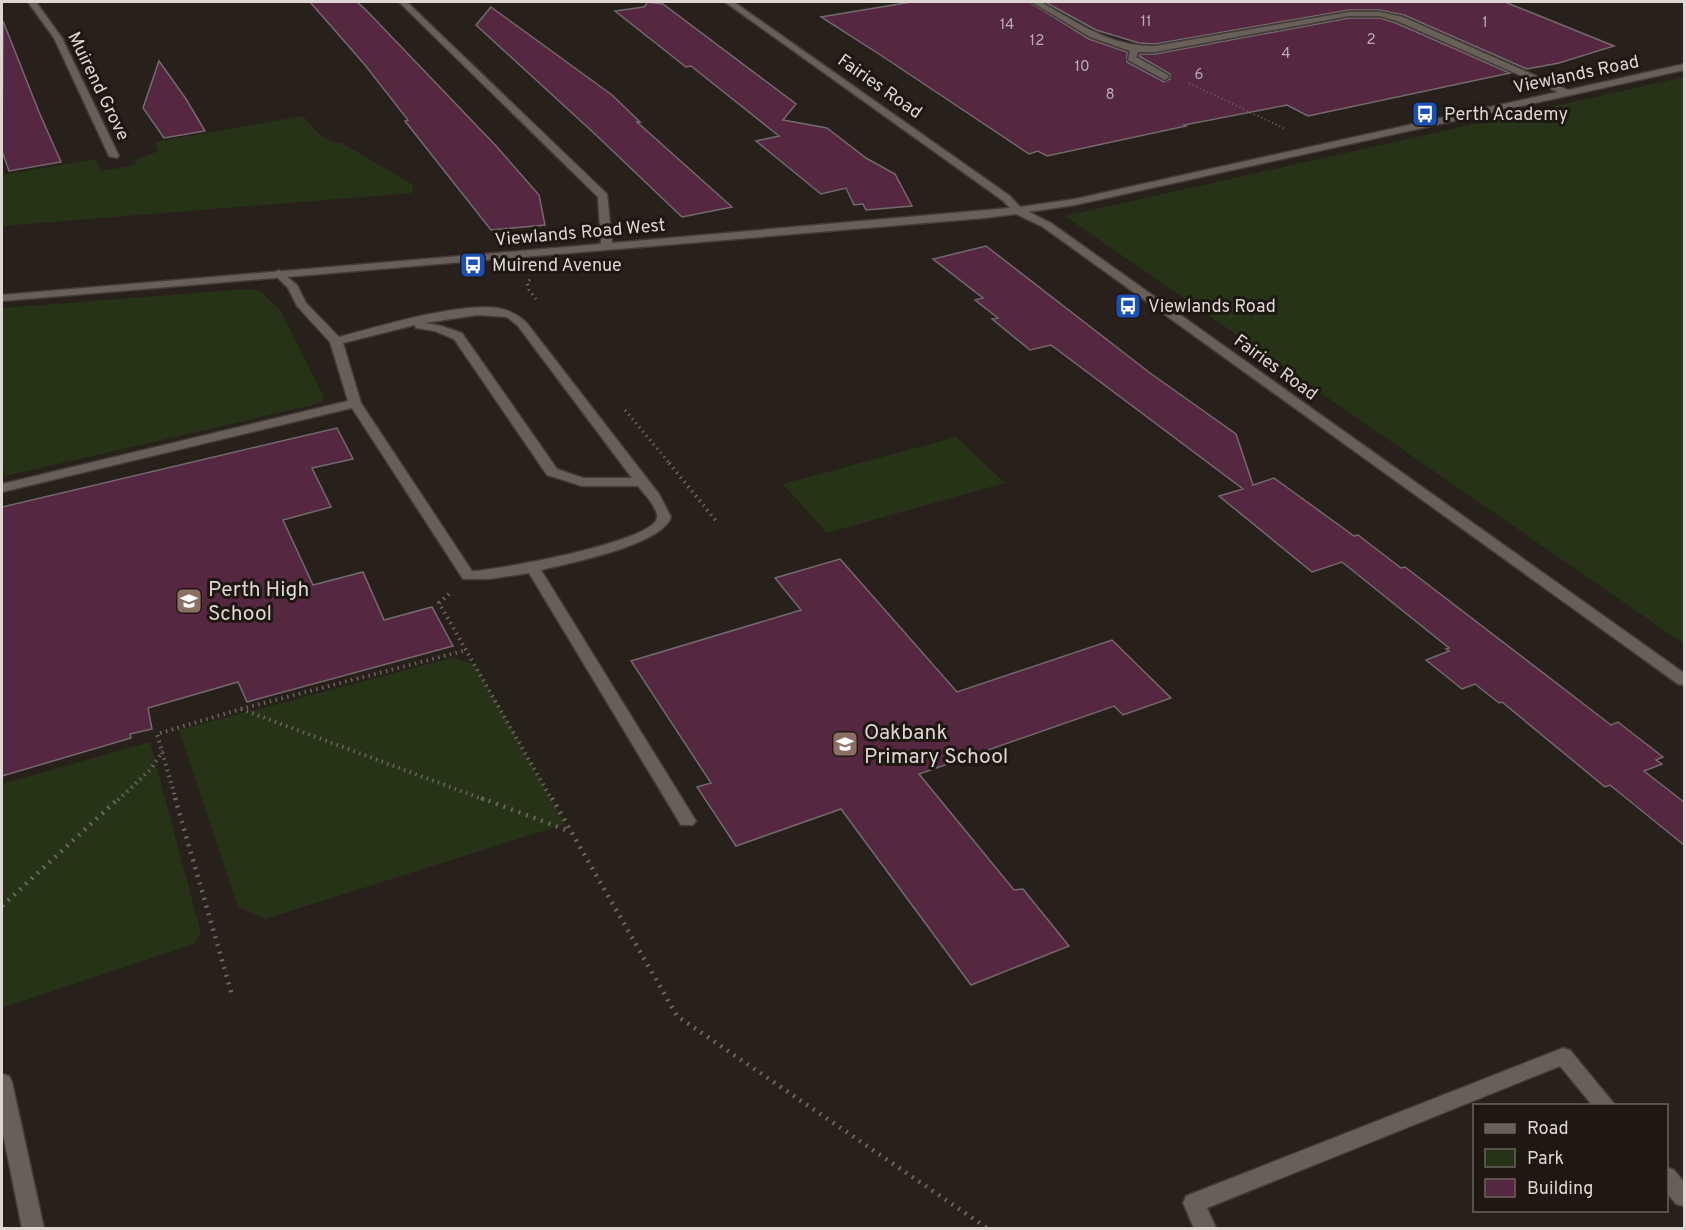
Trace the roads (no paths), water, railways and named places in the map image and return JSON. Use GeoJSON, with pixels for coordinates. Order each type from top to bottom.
{"type":"FeatureCollection","features":[{"type":"Feature","properties":{"kind":"street","name":"Muirend Grove"},"geometry":{"type":"LineString","coordinates":[[32,2],[58,38],[114,156]]}},
{"type":"Feature","properties":{"kind":"street"},"geometry":{"type":"LineString","coordinates":[[403,2],[603,195],[607,246]]}},
{"type":"Feature","properties":{"kind":"street","name":"Fairies Road"},"geometry":{"type":"LineString","coordinates":[[729,2],[1006,198],[1017,210],[1047,225],[1684,680]]}},
{"type":"Feature","properties":{"kind":"street"},"geometry":{"type":"LineString","coordinates":[[1036,2],[1106,42],[1135,50],[1155,49],[1369,9],[1396,18],[1568,93]]}},
{"type":"Feature","properties":{"kind":"street"},"geometry":{"type":"LineString","coordinates":[[1135,50],[1131,58],[1165,77]]}},
{"type":"Feature","properties":{"kind":"street","name":"Viewlands Road"},"geometry":{"type":"LineString","coordinates":[[1017,210],[1075,202],[1684,68]]}},
{"type":"Feature","properties":{"kind":"street","name":"Viewlands Road West"},"geometry":{"type":"LineString","coordinates":[[2,298],[279,273],[898,223],[1017,210]]}},
{"type":"Feature","properties":{"kind":"street"},"geometry":{"type":"LineString","coordinates":[[279,273],[293,287],[301,304],[336,341],[355,403],[468,576],[494,576],[533,568],[636,539],[651,532],[662,523],[664,517],[661,509],[642,482],[522,324],[511,315],[491,310],[477,311],[336,341]]}},
{"type":"Feature","properties":{"kind":"street"},"geometry":{"type":"LineString","coordinates":[[408,325],[437,328],[458,336],[552,472],[582,482],[642,482]]}},
{"type":"Feature","properties":{"kind":"street"},"geometry":{"type":"LineString","coordinates":[[2,488],[355,403]]}},
{"type":"Feature","properties":{"kind":"street"},"geometry":{"type":"LineString","coordinates":[[533,568],[687,820]]}},
{"type":"Feature","properties":{"kind":"street"},"geometry":{"type":"LineString","coordinates":[[1205,1228],[1194,1203],[1563,1056],[1604,1104]]}},
{"type":"Feature","properties":{"kind":"street"},"geometry":{"type":"LineString","coordinates":[[2,1082],[33,1228]]}},
{"type":"Feature","properties":{"kind":"street"},"geometry":{"type":"LineString","coordinates":[[1668,1178],[1684,1197]]}},
{"type":"Feature","properties":{"kind":"place","name":"Perth Academy"},"geometry":{"type":"Point","coordinates":[1425,114]}},
{"type":"Feature","properties":{"kind":"place","name":"Muirend Avenue"},"geometry":{"type":"Point","coordinates":[473,265]}},
{"type":"Feature","properties":{"kind":"place","name":"Viewlands Road"},"geometry":{"type":"Point","coordinates":[1128,306]}},
{"type":"Feature","properties":{"kind":"place","name":"Perth High School"},"geometry":{"type":"Point","coordinates":[189,601]}},
{"type":"Feature","properties":{"kind":"place","name":"Oakbank Primary School"},"geometry":{"type":"Point","coordinates":[845,744]}}]}
